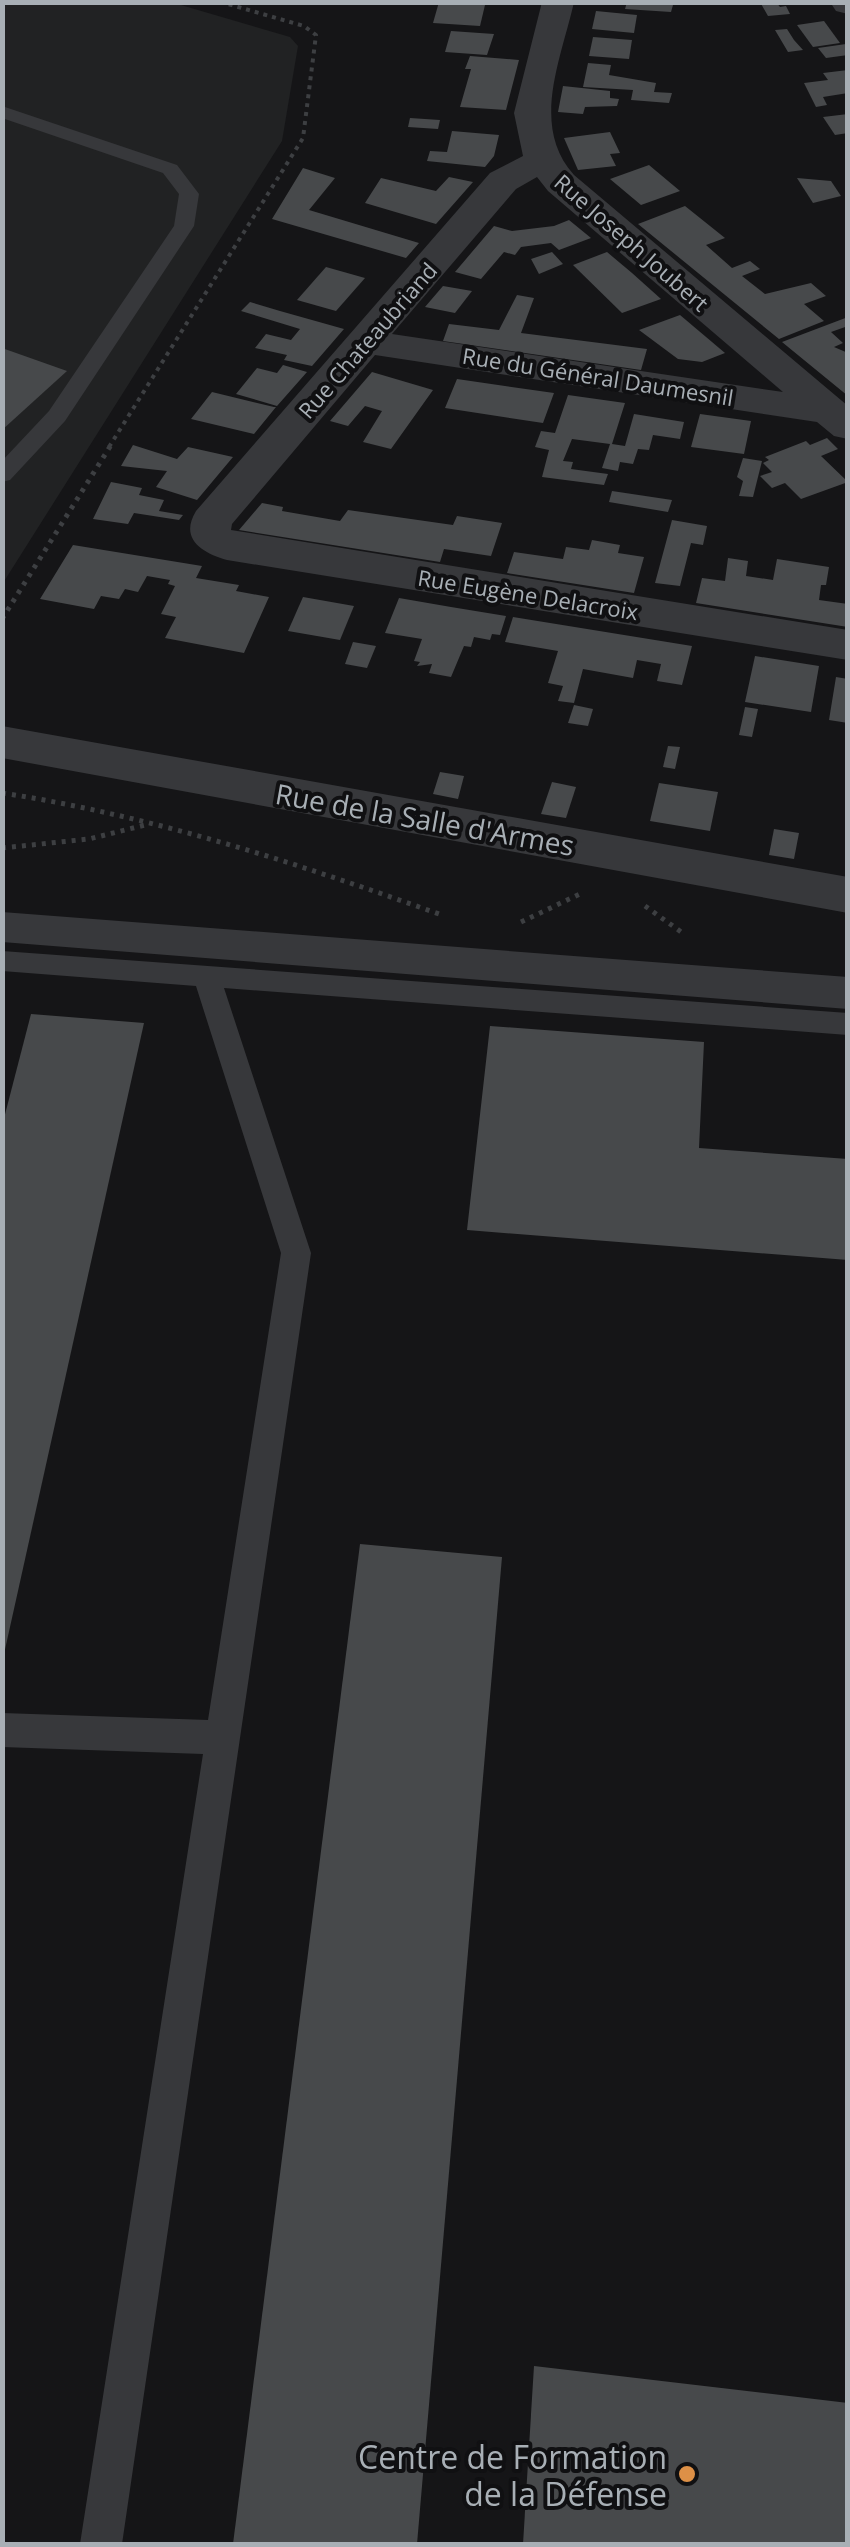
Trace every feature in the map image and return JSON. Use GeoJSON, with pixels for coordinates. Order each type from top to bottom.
{"type":"FeatureCollection","features":[{"type":"Feature","properties":{"kind":"street","name":"Rue Joseph Joubert"},"geometry":{"type":"LineString","coordinates":[[558,2],[530,113],[541,160],[561,183],[838,419]]}},
{"type":"Feature","properties":{"kind":"street","name":"Rue Chateaubriand"},"geometry":{"type":"LineString","coordinates":[[210,536],[212,521],[503,181],[541,160]]}},
{"type":"Feature","properties":{"kind":"street","name":"Rue du Général Daumesnil"},"geometry":{"type":"LineString","coordinates":[[366,342],[838,419]]}},
{"type":"Feature","properties":{"kind":"street","name":"Rue Eugène Delacroix"},"geometry":{"type":"LineString","coordinates":[[210,536],[227,546],[848,645]]}},
{"type":"Feature","properties":{"kind":"street","name":"Rue de la Salle d'Armes"},"geometry":{"type":"LineString","coordinates":[[2,742],[848,896]]}},
{"type":"Feature","properties":{"kind":"street"},"geometry":{"type":"LineString","coordinates":[[2,927],[848,992]]}},
{"type":"Feature","properties":{"kind":"lane"},"geometry":{"type":"LineString","coordinates":[[2,112],[170,169],[189,194],[184,226],[57,416],[2,475]]}},
{"type":"Feature","properties":{"kind":"lane"},"geometry":{"type":"LineString","coordinates":[[2,961],[848,1024]]}},
{"type":"Feature","properties":{"kind":"lane"},"geometry":{"type":"LineString","coordinates":[[101,2544],[296,1254],[206,976]]}},
{"type":"Feature","properties":{"kind":"lane"},"geometry":{"type":"LineString","coordinates":[[2,1730],[224,1738]]}},
{"type":"Feature","properties":{"kind":"path"},"geometry":{"type":"LineString","coordinates":[[2,793],[155,823],[319,870],[442,916]]}},
{"type":"Feature","properties":{"kind":"path"},"geometry":{"type":"LineString","coordinates":[[2,848],[89,838],[155,823]]}},
{"type":"Feature","properties":{"kind":"path"},"geometry":{"type":"LineString","coordinates":[[512,926],[581,894],[598,892]]}},
{"type":"Feature","properties":{"kind":"path"},"geometry":{"type":"LineString","coordinates":[[643,904],[690,939]]}},
{"type":"Feature","properties":{"kind":"shaded area"},"geometry":{"type":"Polygon","coordinates":[[[3,3],[174,3],[290,37],[298,46],[282,141],[3,583],[3,3]]]}},
{"type":"Feature","properties":{"kind":"building"},"geometry":{"type":"Polygon","coordinates":[[[439,2],[485,5],[480,26],[433,23],[439,2]]]}},
{"type":"Feature","properties":{"kind":"building"},"geometry":{"type":"Polygon","coordinates":[[[627,2],[673,5],[671,12],[625,9],[627,2]]]}},
{"type":"Feature","properties":{"kind":"building"},"geometry":{"type":"Polygon","coordinates":[[[760,2],[786,6],[790,14],[768,16],[760,2]]]}},
{"type":"Feature","properties":{"kind":"building"},"geometry":{"type":"Polygon","coordinates":[[[596,11],[637,15],[634,33],[592,29],[596,11]]]}},
{"type":"Feature","properties":{"kind":"building"},"geometry":{"type":"Polygon","coordinates":[[[824,21],[840,43],[813,47],[797,25],[824,21]]]}},
{"type":"Feature","properties":{"kind":"building"},"geometry":{"type":"Polygon","coordinates":[[[787,29],[803,50],[788,52],[775,30],[787,29]]]}},
{"type":"Feature","properties":{"kind":"building"},"geometry":{"type":"Polygon","coordinates":[[[451,31],[494,34],[487,55],[445,52],[451,31]]]}},
{"type":"Feature","properties":{"kind":"building"},"geometry":{"type":"Polygon","coordinates":[[[593,37],[632,40],[629,59],[589,56],[593,37]]]}},
{"type":"Feature","properties":{"kind":"building"},"geometry":{"type":"Polygon","coordinates":[[[846,44],[848,55],[826,58],[818,48],[846,44]]]}},
{"type":"Feature","properties":{"kind":"building"},"geometry":{"type":"Polygon","coordinates":[[[470,56],[519,60],[506,110],[460,107],[471,69],[465,69],[470,56]]]}},
{"type":"Feature","properties":{"kind":"building"},"geometry":{"type":"Polygon","coordinates":[[[588,63],[611,65],[609,75],[656,83],[654,92],[672,93],[669,103],[631,100],[633,90],[583,87],[588,63]]]}},
{"type":"Feature","properties":{"kind":"building"},"geometry":{"type":"Polygon","coordinates":[[[848,70],[848,93],[823,97],[827,105],[816,107],[804,83],[828,80],[823,73],[848,70]]]}},
{"type":"Feature","properties":{"kind":"building"},"geometry":{"type":"Polygon","coordinates":[[[563,86],[610,91],[610,98],[619,99],[617,106],[585,107],[583,114],[558,112],[563,86]]]}},
{"type":"Feature","properties":{"kind":"building"},"geometry":{"type":"Polygon","coordinates":[[[848,114],[848,133],[835,135],[823,117],[848,114]]]}},
{"type":"Feature","properties":{"kind":"building"},"geometry":{"type":"Polygon","coordinates":[[[410,118],[440,120],[438,129],[408,127],[410,118]]]}},
{"type":"Feature","properties":{"kind":"building"},"geometry":{"type":"Polygon","coordinates":[[[452,131],[499,135],[494,156],[485,167],[427,161],[430,151],[447,152],[452,131]]]}},
{"type":"Feature","properties":{"kind":"building"},"geometry":{"type":"Polygon","coordinates":[[[610,132],[620,153],[610,154],[616,166],[578,170],[564,138],[610,132]]]}},
{"type":"Feature","properties":{"kind":"building"},"geometry":{"type":"Polygon","coordinates":[[[649,165],[680,191],[641,205],[610,179],[649,165]]]}},
{"type":"Feature","properties":{"kind":"building"},"geometry":{"type":"Polygon","coordinates":[[[303,168],[335,178],[309,210],[419,243],[406,258],[272,219],[303,168]]]}},
{"type":"Feature","properties":{"kind":"building"},"geometry":{"type":"Polygon","coordinates":[[[449,177],[473,182],[436,224],[365,203],[381,178],[436,191],[449,177]]]}},
{"type":"Feature","properties":{"kind":"building"},"geometry":{"type":"Polygon","coordinates":[[[797,178],[831,181],[841,196],[813,203],[797,178]]]}},
{"type":"Feature","properties":{"kind":"building"},"geometry":{"type":"Polygon","coordinates":[[[685,206],[725,238],[706,245],[732,268],[750,261],[760,269],[742,276],[765,294],[811,283],[826,296],[804,304],[824,321],[779,339],[638,224],[685,206]]]}},
{"type":"Feature","properties":{"kind":"building"},"geometry":{"type":"Polygon","coordinates":[[[569,220],[591,238],[559,250],[551,243],[521,247],[515,255],[504,252],[481,279],[455,272],[494,226],[512,231],[554,226],[569,220]]]}},
{"type":"Feature","properties":{"kind":"building"},"geometry":{"type":"Polygon","coordinates":[[[552,252],[563,264],[539,274],[531,259],[552,252]]]}},
{"type":"Feature","properties":{"kind":"building"},"geometry":{"type":"Polygon","coordinates":[[[607,252],[661,299],[622,313],[573,265],[607,252]]]}},
{"type":"Feature","properties":{"kind":"building"},"geometry":{"type":"Polygon","coordinates":[[[326,267],[365,278],[336,311],[297,300],[326,267]]]}},
{"type":"Feature","properties":{"kind":"building"},"geometry":{"type":"Polygon","coordinates":[[[443,286],[472,291],[455,313],[425,307],[443,286]]]}},
{"type":"Feature","properties":{"kind":"building"},"geometry":{"type":"Polygon","coordinates":[[[517,295],[534,298],[521,333],[647,349],[641,370],[443,341],[449,324],[499,330],[517,295]]]}},
{"type":"Feature","properties":{"kind":"building"},"geometry":{"type":"Polygon","coordinates":[[[250,302],[344,329],[312,366],[284,360],[287,355],[255,348],[266,334],[291,340],[300,329],[241,311],[250,302]]]}},
{"type":"Feature","properties":{"kind":"building"},"geometry":{"type":"Polygon","coordinates":[[[680,315],[725,353],[702,362],[678,359],[639,330],[680,315]]]}},
{"type":"Feature","properties":{"kind":"building"},"geometry":{"type":"Polygon","coordinates":[[[848,317],[848,326],[831,332],[843,343],[834,347],[848,353],[848,396],[782,342],[848,317]]]}},
{"type":"Feature","properties":{"kind":"building"},"geometry":{"type":"Polygon","coordinates":[[[2,348],[67,371],[2,430],[2,348]]]}},
{"type":"Feature","properties":{"kind":"building"},"geometry":{"type":"Polygon","coordinates":[[[283,365],[307,372],[277,406],[236,394],[257,368],[277,373],[283,365]]]}},
{"type":"Feature","properties":{"kind":"building"},"geometry":{"type":"Polygon","coordinates":[[[372,372],[433,390],[391,449],[363,442],[382,411],[365,406],[348,426],[330,421],[372,372]]]}},
{"type":"Feature","properties":{"kind":"building"},"geometry":{"type":"Polygon","coordinates":[[[457,379],[554,393],[543,423],[445,408],[457,379]]]}},
{"type":"Feature","properties":{"kind":"building"},"geometry":{"type":"Polygon","coordinates":[[[212,392],[276,407],[254,434],[191,419],[212,392]]]}},
{"type":"Feature","properties":{"kind":"building"},"geometry":{"type":"Polygon","coordinates":[[[568,395],[625,403],[612,444],[625,446],[634,414],[684,422],[680,439],[653,435],[649,450],[638,449],[633,464],[620,462],[618,471],[602,468],[610,444],[572,439],[563,461],[573,462],[571,469],[608,474],[604,485],[542,477],[549,450],[535,447],[541,431],[555,433],[568,395]]]}},
{"type":"Feature","properties":{"kind":"building"},"geometry":{"type":"Polygon","coordinates":[[[700,414],[751,421],[744,454],[691,447],[700,414]]]}},
{"type":"Feature","properties":{"kind":"building"},"geometry":{"type":"Polygon","coordinates":[[[827,438],[838,449],[821,456],[848,482],[801,499],[785,483],[772,488],[760,476],[772,472],[763,463],[769,460],[765,457],[806,441],[810,445],[827,438]]]}},
{"type":"Feature","properties":{"kind":"building"},"geometry":{"type":"Polygon","coordinates":[[[133,445],[177,459],[188,447],[233,457],[197,500],[156,487],[167,471],[121,466],[133,445]]]}},
{"type":"Feature","properties":{"kind":"building"},"geometry":{"type":"Polygon","coordinates":[[[743,458],[762,461],[753,497],[739,496],[743,481],[737,477],[743,458]]]}},
{"type":"Feature","properties":{"kind":"building"},"geometry":{"type":"Polygon","coordinates":[[[111,482],[142,488],[139,495],[164,500],[159,511],[183,515],[179,520],[134,513],[128,524],[93,519],[111,482]]]}},
{"type":"Feature","properties":{"kind":"building"},"geometry":{"type":"Polygon","coordinates":[[[612,491],[672,500],[668,512],[609,502],[612,491]]]}},
{"type":"Feature","properties":{"kind":"building"},"geometry":{"type":"Polygon","coordinates":[[[262,503],[283,507],[282,511],[340,521],[348,510],[453,525],[457,516],[502,523],[491,556],[444,549],[440,562],[239,530],[262,503]]]}},
{"type":"Feature","properties":{"kind":"building"},"geometry":{"type":"Polygon","coordinates":[[[672,520],[707,526],[703,545],[691,543],[680,586],[655,583],[672,520]]]}},
{"type":"Feature","properties":{"kind":"building"},"geometry":{"type":"Polygon","coordinates":[[[592,540],[620,545],[618,553],[644,557],[634,593],[507,573],[514,552],[563,559],[566,547],[589,550],[592,540]]]}},
{"type":"Feature","properties":{"kind":"building"},"geometry":{"type":"Polygon","coordinates":[[[73,545],[202,566],[196,578],[239,585],[236,591],[269,597],[244,653],[165,638],[176,617],[161,614],[175,586],[168,584],[170,580],[147,576],[138,592],[125,589],[119,599],[101,596],[94,609],[40,599],[73,545]]]}},
{"type":"Feature","properties":{"kind":"building"},"geometry":{"type":"Polygon","coordinates":[[[728,558],[748,561],[746,576],[773,580],[777,559],[829,567],[819,600],[848,604],[848,627],[696,603],[702,578],[725,581],[728,558]]]}},
{"type":"Feature","properties":{"kind":"building"},"geometry":{"type":"Polygon","coordinates":[[[303,597],[354,606],[340,640],[288,631],[303,597]]]}},
{"type":"Feature","properties":{"kind":"building"},"geometry":{"type":"Polygon","coordinates":[[[399,598],[506,616],[500,635],[492,634],[490,640],[474,637],[471,647],[464,646],[451,677],[429,673],[432,664],[417,666],[420,662],[414,661],[422,639],[385,633],[399,598]]]}},
{"type":"Feature","properties":{"kind":"building"},"geometry":{"type":"Polygon","coordinates":[[[513,617],[692,646],[682,685],[657,681],[661,664],[637,660],[633,678],[583,669],[574,703],[558,701],[563,686],[548,683],[558,651],[505,642],[513,617]]]}},
{"type":"Feature","properties":{"kind":"building"},"geometry":{"type":"Polygon","coordinates":[[[353,642],[376,646],[367,668],[345,664],[353,642]]]}},
{"type":"Feature","properties":{"kind":"building"},"geometry":{"type":"Polygon","coordinates":[[[755,656],[819,666],[811,712],[745,702],[755,656]]]}},
{"type":"Feature","properties":{"kind":"building"},"geometry":{"type":"Polygon","coordinates":[[[836,677],[848,679],[848,723],[829,720],[836,677]]]}},
{"type":"Feature","properties":{"kind":"building"},"geometry":{"type":"Polygon","coordinates":[[[574,705],[593,709],[588,726],[568,723],[574,705]]]}},
{"type":"Feature","properties":{"kind":"building"},"geometry":{"type":"Polygon","coordinates":[[[745,707],[758,709],[752,737],[739,735],[745,707]]]}},
{"type":"Feature","properties":{"kind":"building"},"geometry":{"type":"Polygon","coordinates":[[[668,746],[680,747],[675,769],[663,767],[668,746]]]}},
{"type":"Feature","properties":{"kind":"building"},"geometry":{"type":"Polygon","coordinates":[[[440,772],[464,776],[458,799],[433,794],[440,772]]]}},
{"type":"Feature","properties":{"kind":"building"},"geometry":{"type":"Polygon","coordinates":[[[552,782],[576,787],[566,818],[541,814],[552,782]]]}},
{"type":"Feature","properties":{"kind":"building"},"geometry":{"type":"Polygon","coordinates":[[[659,783],[718,792],[710,831],[650,821],[659,783]]]}},
{"type":"Feature","properties":{"kind":"building"},"geometry":{"type":"Polygon","coordinates":[[[774,829],[799,833],[794,859],[769,855],[774,829]]]}},
{"type":"Feature","properties":{"kind":"building"},"geometry":{"type":"Polygon","coordinates":[[[31,1014],[144,1023],[4,1654],[2,1126],[31,1014]]]}},
{"type":"Feature","properties":{"kind":"building"},"geometry":{"type":"Polygon","coordinates":[[[490,1026],[704,1042],[699,1148],[848,1159],[848,1260],[467,1230],[490,1026]]]}},
{"type":"Feature","properties":{"kind":"building"},"geometry":{"type":"Polygon","coordinates":[[[360,1544],[502,1557],[417,2544],[233,2544],[360,1544]]]}},
{"type":"Feature","properties":{"kind":"building","name":"Centre de Formation de la Défense"},"geometry":{"type":"Polygon","coordinates":[[[534,2366],[848,2403],[848,2544],[523,2544],[534,2366]]]}},
{"type":"Feature","properties":{"kind":"place","name":"Centre de Formation de la Défense"},"geometry":{"type":"Point","coordinates":[687,2474]}}]}
